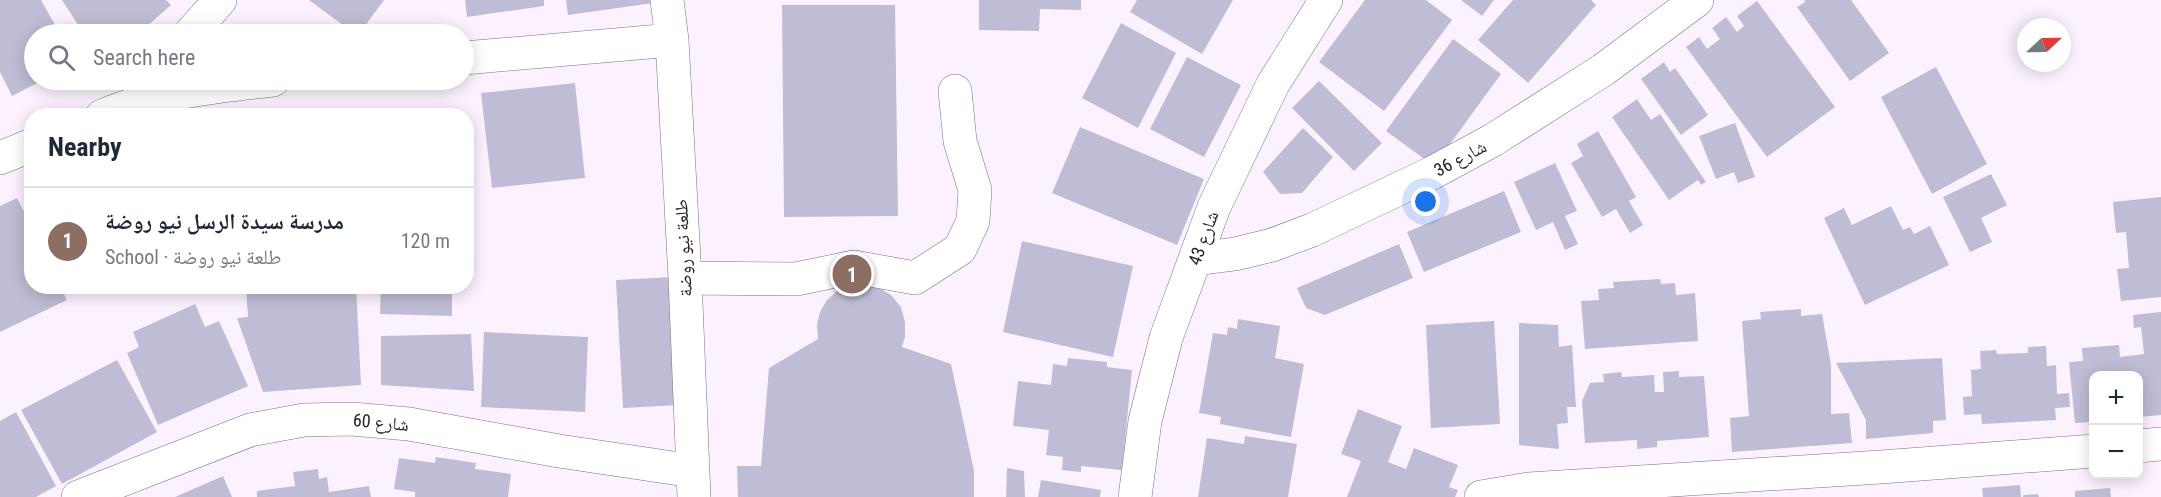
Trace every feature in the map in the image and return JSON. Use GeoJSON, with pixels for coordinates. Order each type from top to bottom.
{"type":"FeatureCollection","features":[{"type":"Feature","properties":{"kind":"street"},"geometry":{"type":"LineString","coordinates":[[199,24],[220,0]]}},
{"type":"Feature","properties":{"kind":"street","name":"طلعة نيو روضة"},"geometry":{"type":"LineString","coordinates":[[667,0],[672,40],[685,278],[693,484]]}},
{"type":"Feature","properties":{"kind":"street","name":"شارع 43"},"geometry":{"type":"LineString","coordinates":[[1135,497],[1145,422],[1166,338],[1214,207],[1274,84],[1326,0]]}},
{"type":"Feature","properties":{"kind":"street","name":"شارع 36"},"geometry":{"type":"LineString","coordinates":[[1195,259],[1235,254],[1272,245],[1312,230],[1432,173],[1493,140],[1603,70],[1697,0]]}},
{"type":"Feature","properties":{"kind":"street"},"geometry":{"type":"LineString","coordinates":[[474,57],[672,40]]}},
{"type":"Feature","properties":{"kind":"street"},"geometry":{"type":"LineString","coordinates":[[117,108],[138,90]]}},
{"type":"Feature","properties":{"kind":"street"},"geometry":{"type":"LineString","coordinates":[[124,108],[206,90]]}},
{"type":"Feature","properties":{"kind":"street"},"geometry":{"type":"LineString","coordinates":[[685,278],[796,279],[854,267],[915,278],[960,249],[973,221],[975,190],[960,141],[955,91]]}},
{"type":"Feature","properties":{"kind":"street"},"geometry":{"type":"LineString","coordinates":[[0,158],[24,148]]}},
{"type":"Feature","properties":{"kind":"street","name":"شارع 60"},"geometry":{"type":"LineString","coordinates":[[78,497],[250,430],[313,420],[352,419],[409,424],[559,451],[693,484]]}},
{"type":"Feature","properties":{"kind":"street"},"geometry":{"type":"LineString","coordinates":[[2143,446],[2161,444]]}},
{"type":"Feature","properties":{"kind":"street"},"geometry":{"type":"LineString","coordinates":[[1481,497],[1529,489],[1893,466],[2089,450]]}},
{"type":"Feature","properties":{"kind":"building"},"geometry":{"type":"Polygon","coordinates":[[[0,0],[41,0],[54,24],[24,24],[24,90],[12,96],[0,72],[0,0]]]}},
{"type":"Feature","properties":{"kind":"building"},"geometry":{"type":"Polygon","coordinates":[[[62,0],[166,0],[171,5],[149,24],[78,24],[62,0]]]}},
{"type":"Feature","properties":{"kind":"building"},"geometry":{"type":"Polygon","coordinates":[[[309,0],[384,0],[366,24],[341,24],[309,0]]]}},
{"type":"Feature","properties":{"kind":"building"},"geometry":{"type":"Polygon","coordinates":[[[465,0],[544,0],[544,6],[467,17],[465,0]]]}},
{"type":"Feature","properties":{"kind":"building"},"geometry":{"type":"Polygon","coordinates":[[[566,0],[652,0],[653,3],[568,15],[566,0]]]}},
{"type":"Feature","properties":{"kind":"building"},"geometry":{"type":"Polygon","coordinates":[[[979,0],[1081,0],[1081,10],[1040,9],[1039,31],[979,30],[979,0]]]}},
{"type":"Feature","properties":{"kind":"building"},"geometry":{"type":"Polygon","coordinates":[[[1137,0],[1233,0],[1202,54],[1130,12],[1137,0]]]}},
{"type":"Feature","properties":{"kind":"building"},"geometry":{"type":"Polygon","coordinates":[[[1365,0],[1426,0],[1452,20],[1384,111],[1319,62],[1365,0]]]}},
{"type":"Feature","properties":{"kind":"building"},"geometry":{"type":"Polygon","coordinates":[[[1461,0],[1494,0],[1482,16],[1461,0]]]}},
{"type":"Feature","properties":{"kind":"building"},"geometry":{"type":"Polygon","coordinates":[[[1513,0],[1591,0],[1596,5],[1528,83],[1478,40],[1513,0]]]}},
{"type":"Feature","properties":{"kind":"building"},"geometry":{"type":"Polygon","coordinates":[[[1804,0],[1851,0],[1889,53],[1850,81],[1797,7],[1805,2],[1804,0]]]}},
{"type":"Feature","properties":{"kind":"building"},"geometry":{"type":"Polygon","coordinates":[[[1757,1],[1835,107],[1767,157],[1686,47],[1699,37],[1707,49],[1720,39],[1712,28],[1726,17],[1737,32],[1744,26],[1737,16],[1757,1]]]}},
{"type":"Feature","properties":{"kind":"building"},"geometry":{"type":"Polygon","coordinates":[[[782,5],[895,5],[898,216],[784,217],[782,5]]]}},
{"type":"Feature","properties":{"kind":"building"},"geometry":{"type":"Polygon","coordinates":[[[1121,23],[1176,53],[1138,128],[1082,98],[1121,23]]]}},
{"type":"Feature","properties":{"kind":"building"},"geometry":{"type":"Polygon","coordinates":[[[1453,39],[1501,74],[1434,166],[1386,131],[1453,39]]]}},
{"type":"Feature","properties":{"kind":"building"},"geometry":{"type":"Polygon","coordinates":[[[1187,57],[1241,85],[1204,157],[1150,129],[1187,57]]]}},
{"type":"Feature","properties":{"kind":"building"},"geometry":{"type":"Polygon","coordinates":[[[1664,62],[1670,72],[1675,68],[1708,115],[1681,135],[1641,79],[1664,62]]]}},
{"type":"Feature","properties":{"kind":"building"},"geometry":{"type":"Polygon","coordinates":[[[1936,67],[1987,164],[1932,194],[1881,97],[1936,67]]]}},
{"type":"Feature","properties":{"kind":"building"},"geometry":{"type":"Polygon","coordinates":[[[1319,81],[1382,143],[1354,171],[1292,108],[1319,81]]]}},
{"type":"Feature","properties":{"kind":"building"},"geometry":{"type":"Polygon","coordinates":[[[575,83],[585,178],[492,188],[481,93],[575,83]]]}},
{"type":"Feature","properties":{"kind":"building"},"geometry":{"type":"Polygon","coordinates":[[[1637,99],[1651,120],[1660,114],[1706,182],[1701,185],[1698,180],[1669,200],[1612,117],[1637,99]]]}},
{"type":"Feature","properties":{"kind":"building"},"geometry":{"type":"Polygon","coordinates":[[[1735,123],[1755,177],[1738,183],[1734,172],[1716,179],[1699,136],[1735,123]]]}},
{"type":"Feature","properties":{"kind":"building"},"geometry":{"type":"Polygon","coordinates":[[[1080,127],[1204,179],[1177,245],[1052,193],[1080,127]]]}},
{"type":"Feature","properties":{"kind":"building"},"geometry":{"type":"Polygon","coordinates":[[[1303,128],[1333,157],[1302,193],[1280,194],[1263,172],[1303,128]]]}},
{"type":"Feature","properties":{"kind":"building"},"geometry":{"type":"Polygon","coordinates":[[[1598,131],[1636,197],[1629,201],[1643,225],[1630,233],[1616,209],[1602,217],[1571,163],[1583,156],[1577,144],[1598,131]]]}},
{"type":"Feature","properties":{"kind":"building"},"geometry":{"type":"Polygon","coordinates":[[[1555,163],[1577,211],[1565,216],[1578,244],[1565,250],[1553,222],[1536,230],[1514,182],[1555,163]]]}},
{"type":"Feature","properties":{"kind":"building"},"geometry":{"type":"Polygon","coordinates":[[[1991,174],[2007,205],[1981,218],[1992,242],[1970,252],[1943,197],[1991,174]]]}},
{"type":"Feature","properties":{"kind":"building"},"geometry":{"type":"Polygon","coordinates":[[[1504,191],[1521,232],[1424,272],[1407,232],[1504,191]]]}},
{"type":"Feature","properties":{"kind":"building"},"geometry":{"type":"Polygon","coordinates":[[[2161,197],[2161,297],[2121,301],[2117,269],[2129,268],[2126,232],[2116,233],[2113,202],[2161,197]]]}},
{"type":"Feature","properties":{"kind":"building"},"geometry":{"type":"Polygon","coordinates":[[[17,198],[24,212],[24,294],[64,294],[67,300],[0,332],[0,206],[17,198]]]}},
{"type":"Feature","properties":{"kind":"building"},"geometry":{"type":"Polygon","coordinates":[[[1891,206],[1903,230],[1910,227],[1914,234],[1930,226],[1949,265],[1865,305],[1824,218],[1844,208],[1852,225],[1891,206]]]}},
{"type":"Feature","properties":{"kind":"building"},"geometry":{"type":"Polygon","coordinates":[[[1022,241],[1133,266],[1113,357],[1003,332],[1022,241]]]}},
{"type":"Feature","properties":{"kind":"building"},"geometry":{"type":"Polygon","coordinates":[[[1399,244],[1413,278],[1325,315],[1306,308],[1297,288],[1399,244]]]}},
{"type":"Feature","properties":{"kind":"building"},"geometry":{"type":"Polygon","coordinates":[[[673,277],[679,405],[623,408],[616,280],[673,277]]]}},
{"type":"Feature","properties":{"kind":"building"},"geometry":{"type":"Polygon","coordinates":[[[1660,279],[1661,284],[1675,283],[1676,295],[1695,293],[1698,341],[1585,349],[1581,301],[1599,300],[1598,289],[1614,288],[1613,282],[1660,279]]]}},
{"type":"Feature","properties":{"kind":"building"},"geometry":{"type":"Polygon","coordinates":[[[862,284],[878,287],[891,295],[901,307],[905,322],[902,347],[951,364],[974,471],[974,497],[738,497],[737,466],[761,466],[769,368],[818,339],[817,325],[820,312],[827,300],[837,291],[862,284]]]}},
{"type":"Feature","properties":{"kind":"building"},"geometry":{"type":"Polygon","coordinates":[[[247,294],[356,294],[361,385],[263,392],[237,318],[248,317],[247,294]]]}},
{"type":"Feature","properties":{"kind":"building"},"geometry":{"type":"Polygon","coordinates":[[[381,294],[452,294],[452,316],[380,314],[381,294]]]}},
{"type":"Feature","properties":{"kind":"building"},"geometry":{"type":"Polygon","coordinates":[[[195,304],[205,327],[219,321],[248,386],[158,425],[127,353],[139,347],[133,332],[195,304]]]}},
{"type":"Feature","properties":{"kind":"building"},"geometry":{"type":"Polygon","coordinates":[[[1801,309],[1801,316],[1822,314],[1831,365],[1831,414],[1849,413],[1852,443],[1732,452],[1730,418],[1749,416],[1742,321],[1761,319],[1760,312],[1801,309]]]}},
{"type":"Feature","properties":{"kind":"building"},"geometry":{"type":"Polygon","coordinates":[[[2161,312],[2161,415],[2143,417],[2143,371],[2089,371],[2089,422],[2075,423],[2069,362],[2083,361],[2082,348],[2119,345],[2120,357],[2144,354],[2141,327],[2134,328],[2133,315],[2161,312]]]}},
{"type":"Feature","properties":{"kind":"building"},"geometry":{"type":"Polygon","coordinates":[[[1238,319],[1280,326],[1275,358],[1304,364],[1291,437],[1220,424],[1221,417],[1199,413],[1213,333],[1227,335],[1228,327],[1237,329],[1238,319]]]}},
{"type":"Feature","properties":{"kind":"building"},"geometry":{"type":"Polygon","coordinates":[[[1494,321],[1500,424],[1431,428],[1426,325],[1494,321]]]}},
{"type":"Feature","properties":{"kind":"building"},"geometry":{"type":"Polygon","coordinates":[[[1519,323],[1558,325],[1559,347],[1572,345],[1576,407],[1567,407],[1568,423],[1557,424],[1559,449],[1519,445],[1519,323]]]}},
{"type":"Feature","properties":{"kind":"building"},"geometry":{"type":"Polygon","coordinates":[[[484,332],[588,337],[585,412],[481,407],[484,332]]]}},
{"type":"Feature","properties":{"kind":"building"},"geometry":{"type":"Polygon","coordinates":[[[471,334],[474,391],[381,385],[381,336],[471,334]]]}},
{"type":"Feature","properties":{"kind":"building"},"geometry":{"type":"Polygon","coordinates":[[[2046,346],[2047,366],[2056,365],[2057,394],[2069,393],[2070,407],[2055,408],[2056,420],[1982,424],[1981,414],[1964,415],[1963,397],[1972,396],[1971,370],[1981,369],[1980,351],[1996,350],[1997,354],[2028,353],[2028,347],[2046,346]]]}},
{"type":"Feature","properties":{"kind":"building"},"geometry":{"type":"Polygon","coordinates":[[[1068,358],[1107,362],[1107,367],[1132,370],[1122,470],[1081,466],[1081,472],[1062,470],[1063,457],[1046,455],[1049,430],[1013,426],[1018,381],[1051,385],[1053,364],[1067,366],[1068,358]]]}},
{"type":"Feature","properties":{"kind":"building"},"geometry":{"type":"Polygon","coordinates":[[[1942,358],[1946,420],[1933,421],[1933,433],[1866,439],[1866,420],[1836,363],[1942,358]]]}},
{"type":"Feature","properties":{"kind":"building"},"geometry":{"type":"Polygon","coordinates":[[[117,360],[157,432],[62,484],[21,410],[117,360]]]}},
{"type":"Feature","properties":{"kind":"building"},"geometry":{"type":"Polygon","coordinates":[[[1679,371],[1679,377],[1704,376],[1709,437],[1657,441],[1657,447],[1637,449],[1637,440],[1585,443],[1582,401],[1590,383],[1604,382],[1603,374],[1621,372],[1622,377],[1654,375],[1655,392],[1664,392],[1663,372],[1679,371]]]}},
{"type":"Feature","properties":{"kind":"building"},"geometry":{"type":"Polygon","coordinates":[[[1358,409],[1402,426],[1388,462],[1406,469],[1414,448],[1458,465],[1449,487],[1458,490],[1455,497],[1347,497],[1361,461],[1341,454],[1358,409]]]}},
{"type":"Feature","properties":{"kind":"building"},"geometry":{"type":"Polygon","coordinates":[[[16,412],[56,486],[36,497],[0,497],[0,421],[16,412]]]}},
{"type":"Feature","properties":{"kind":"building"},"geometry":{"type":"Polygon","coordinates":[[[1245,436],[1297,444],[1288,497],[1198,497],[1207,438],[1244,444],[1245,436]]]}},
{"type":"Feature","properties":{"kind":"building"},"geometry":{"type":"Polygon","coordinates":[[[436,457],[476,463],[475,469],[511,474],[508,497],[415,497],[415,492],[394,489],[399,458],[435,463],[436,457]]]}},
{"type":"Feature","properties":{"kind":"building"},"geometry":{"type":"Polygon","coordinates":[[[1007,468],[1024,471],[1025,497],[1006,497],[1007,468]]]}},
{"type":"Feature","properties":{"kind":"building"},"geometry":{"type":"Polygon","coordinates":[[[318,469],[319,479],[327,477],[329,492],[369,486],[371,497],[257,497],[257,491],[295,486],[293,472],[318,469]]]}},
{"type":"Feature","properties":{"kind":"building"},"geometry":{"type":"Polygon","coordinates":[[[223,476],[232,497],[175,497],[223,476]]]}},
{"type":"Feature","properties":{"kind":"building"},"geometry":{"type":"Polygon","coordinates":[[[1041,480],[1101,490],[1100,497],[1038,497],[1041,480]]]}},
{"type":"Feature","properties":{"kind":"building"},"geometry":{"type":"Polygon","coordinates":[[[2020,485],[2021,497],[1983,497],[1982,488],[2020,485]]]}},
{"type":"Feature","properties":{"kind":"building"},"geometry":{"type":"Polygon","coordinates":[[[2110,488],[2111,497],[2075,497],[2075,491],[2110,488]]]}},
{"type":"Feature","properties":{"kind":"building"},"geometry":{"type":"Polygon","coordinates":[[[2038,494],[2039,497],[2023,497],[2023,495],[2038,494]]]}},
{"type":"Feature","properties":{"kind":"place","name":"مدرسة سيدة الرسل نيو روضة"},"geometry":{"type":"Point","coordinates":[852,274]}}]}
